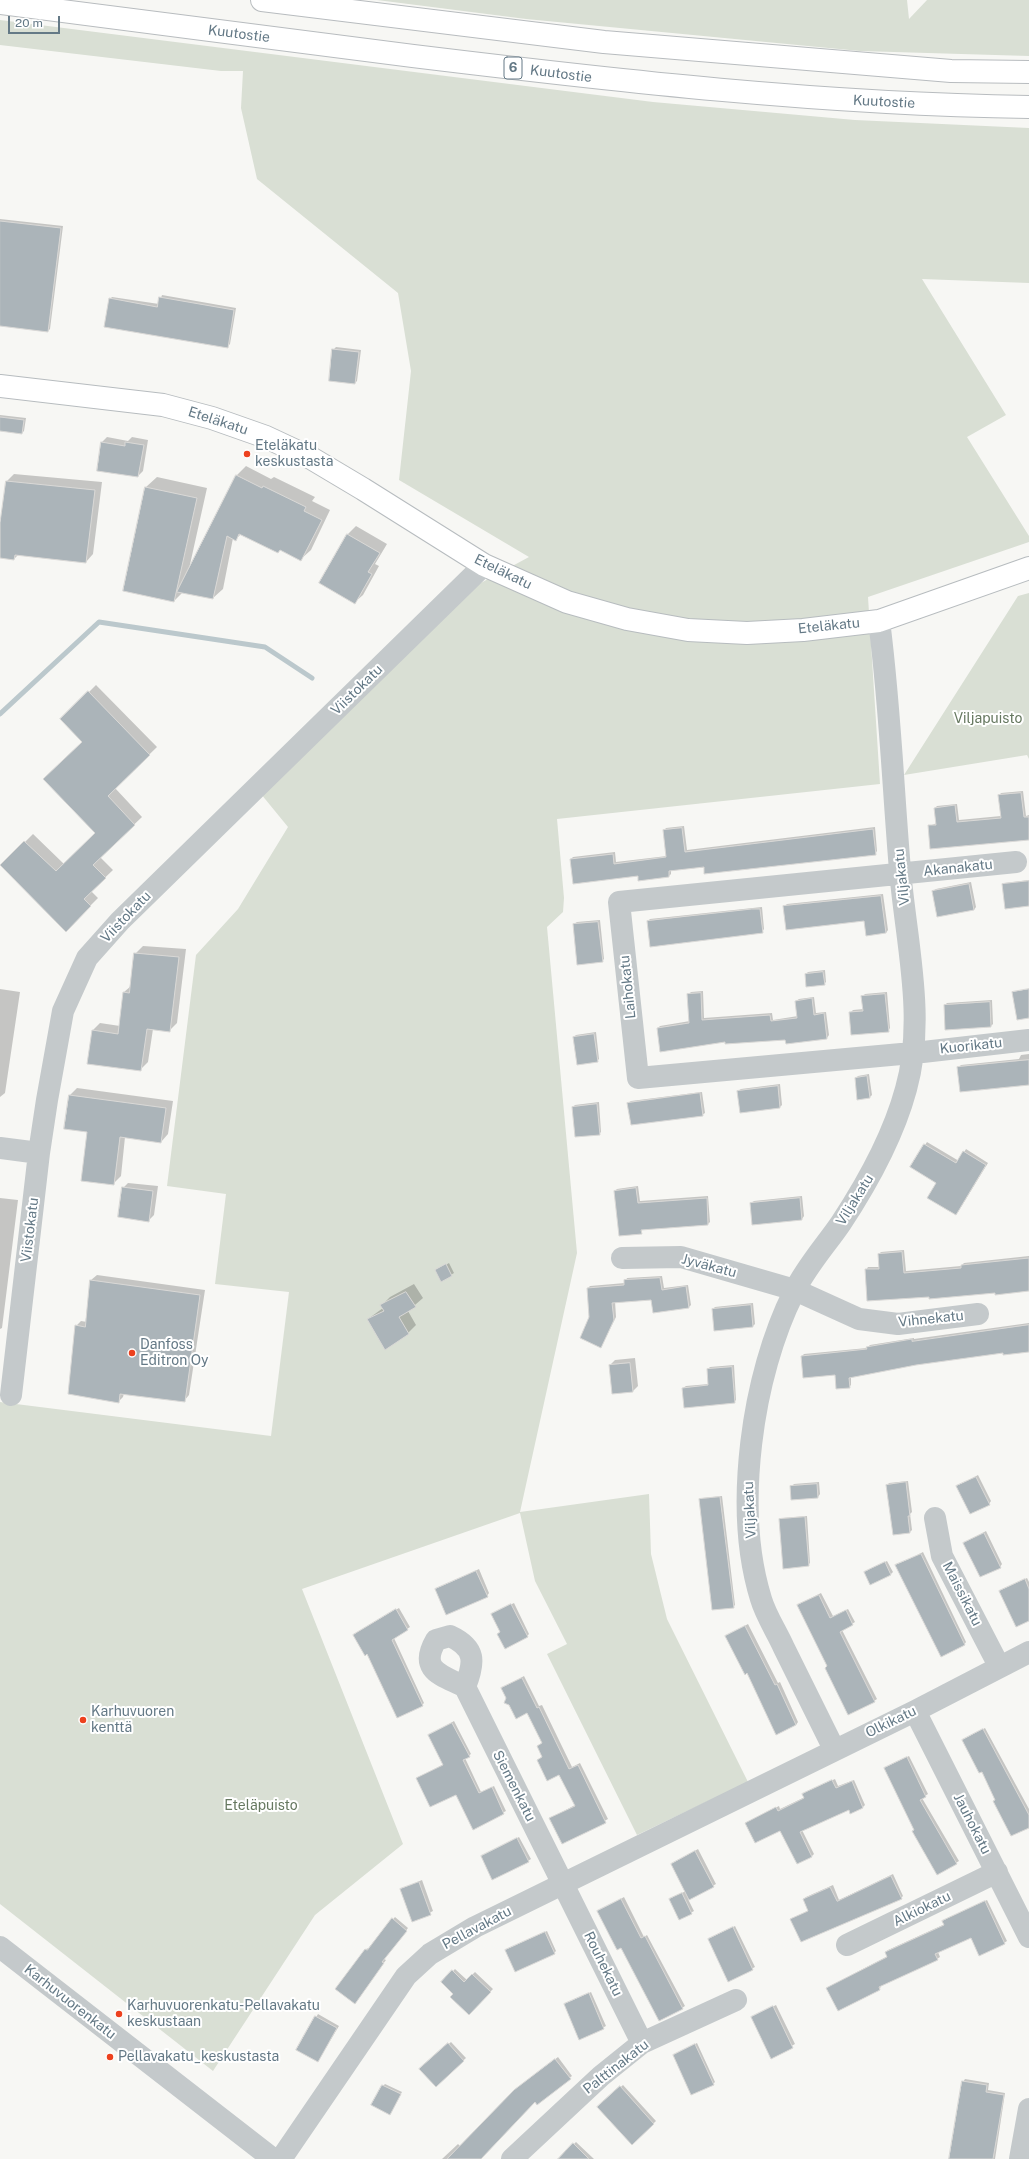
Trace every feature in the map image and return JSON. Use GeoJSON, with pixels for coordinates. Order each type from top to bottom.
{"type":"FeatureCollection","features":[{"type":"Feature","properties":{"kind":"main road"},"geometry":{"type":"LineString","coordinates":[[262,0],[604,42],[951,71],[1029,72]]}},
{"type":"Feature","properties":{"kind":"main road","name":"Kuutostie"},"geometry":{"type":"LineString","coordinates":[[0,4],[603,79],[810,98],[958,106],[1029,106]]}},
{"type":"Feature","properties":{"kind":"main road","name":"Eteläkatu"},"geometry":{"type":"LineString","coordinates":[[0,386],[163,405],[212,418],[266,437],[311,458],[484,565],[567,602],[626,619],[688,630],[747,633],[802,630],[879,621],[1029,568]]}},
{"type":"Feature","properties":{"kind":"street","name":"Viistokatu"},"geometry":{"type":"LineString","coordinates":[[11,1395],[39,1152],[47,1100],[63,1010],[87,958],[120,922],[484,565]]}},
{"type":"Feature","properties":{"kind":"street","name":"Viljakatu"},"geometry":{"type":"LineString","coordinates":[[834,1749],[761,1601],[753,1561],[749,1521],[747,1486],[748,1460],[761,1381],[775,1337],[795,1290],[869,1178],[890,1133],[906,1089],[913,1053],[914,997],[910,948],[900,874],[879,621]]}},
{"type":"Feature","properties":{"kind":"street","name":"Akanakatu"},"geometry":{"type":"LineString","coordinates":[[900,874],[1016,862]]}},
{"type":"Feature","properties":{"kind":"street","name":"Laihokatu"},"geometry":{"type":"LineString","coordinates":[[900,874],[619,902],[638,1078],[913,1053]]}},
{"type":"Feature","properties":{"kind":"street","name":"Kuorikatu"},"geometry":{"type":"LineString","coordinates":[[913,1053],[1029,1040]]}},
{"type":"Feature","properties":{"kind":"street"},"geometry":{"type":"LineString","coordinates":[[0,1148],[39,1152]]}},
{"type":"Feature","properties":{"kind":"street","name":"Jyväkatu"},"geometry":{"type":"LineString","coordinates":[[622,1258],[681,1256],[795,1290]]}},
{"type":"Feature","properties":{"kind":"street","name":"Vihnekatu"},"geometry":{"type":"LineString","coordinates":[[795,1290],[859,1319],[898,1324],[978,1314]]}},
{"type":"Feature","properties":{"kind":"street","name":"Maissikatu"},"geometry":{"type":"LineString","coordinates":[[935,1518],[942,1556],[999,1666]]}},
{"type":"Feature","properties":{"kind":"street","name":"Olkikatu"},"geometry":{"type":"LineString","coordinates":[[752,1790],[915,1711],[999,1666],[1029,1652]]}},
{"type":"Feature","properties":{"kind":"street","name":"Siemenkatu"},"geometry":{"type":"LineString","coordinates":[[465,1688],[564,1884]]}},
{"type":"Feature","properties":{"kind":"street","name":"Jauhokatu"},"geometry":{"type":"LineString","coordinates":[[915,1711],[1029,1938]]}},
{"type":"Feature","properties":{"kind":"street","name":"Pellavakatu"},"geometry":{"type":"LineString","coordinates":[[281,2159],[406,1976],[430,1954],[451,1941],[752,1790]]}},
{"type":"Feature","properties":{"kind":"street","name":"Alkiokatu"},"geometry":{"type":"LineString","coordinates":[[848,1945],[997,1872]]}},
{"type":"Feature","properties":{"kind":"street","name":"Rouhekatu"},"geometry":{"type":"LineString","coordinates":[[564,1884],[642,2043]]}},
{"type":"Feature","properties":{"kind":"street","name":"Karhuvuorenkatu"},"geometry":{"type":"LineString","coordinates":[[0,1947],[273,2159]]}},
{"type":"Feature","properties":{"kind":"street","name":"Palttinakatu"},"geometry":{"type":"LineString","coordinates":[[512,2159],[601,2076],[642,2043],[736,2000]]}},
{"type":"Feature","properties":{"kind":"street"},"geometry":{"type":"LineString","coordinates":[[1020,2159],[1029,2113]]}},
{"type":"Feature","properties":{"kind":"green space"},"geometry":{"type":"Polygon","coordinates":[[[377,0],[907,0],[909,19],[927,0],[1029,0],[1029,56],[860,51],[526,19],[377,0]]]}},
{"type":"Feature","properties":{"kind":"green space","name":"Eteläpuisto"},"geometry":{"type":"Polygon","coordinates":[[[0,20],[653,102],[855,120],[1029,128],[1029,283],[922,279],[1006,415],[967,437],[1029,536],[1029,542],[868,597],[880,784],[557,819],[564,898],[563,912],[547,927],[577,1253],[520,1512],[649,1494],[651,1554],[667,1619],[748,1782],[637,1835],[547,1654],[567,1644],[535,1581],[520,1513],[302,1589],[403,1844],[315,1915],[213,2071],[0,1904],[0,1402],[271,1436],[289,1292],[215,1284],[226,1194],[167,1186],[196,955],[238,909],[288,827],[261,794],[464,592],[529,557],[399,480],[411,371],[398,293],[257,179],[241,108],[243,71],[221,71],[0,45],[0,20]]]}},
{"type":"Feature","properties":{"kind":"green space","name":"Viljapuisto"},"geometry":{"type":"Polygon","coordinates":[[[1029,593],[1029,759],[1027,755],[904,775],[1018,596],[1029,593]]]}},
{"type":"Feature","properties":{"kind":"building"},"geometry":{"type":"Polygon","coordinates":[[[0,221],[61,228],[48,332],[0,326],[0,221]]]}},
{"type":"Feature","properties":{"kind":"building"},"geometry":{"type":"Polygon","coordinates":[[[159,297],[234,310],[228,348],[104,327],[109,298],[157,307],[159,297]]]}},
{"type":"Feature","properties":{"kind":"building"},"geometry":{"type":"Polygon","coordinates":[[[332,349],[359,352],[355,384],[329,381],[332,349]]]}},
{"type":"Feature","properties":{"kind":"building"},"geometry":{"type":"Polygon","coordinates":[[[0,417],[24,420],[22,434],[0,431],[0,417]]]}},
{"type":"Feature","properties":{"kind":"building"},"geometry":{"type":"Polygon","coordinates":[[[101,442],[125,446],[125,442],[144,445],[138,477],[97,471],[101,442]]]}},
{"type":"Feature","properties":{"kind":"building"},"geometry":{"type":"Polygon","coordinates":[[[236,475],[262,488],[263,486],[306,507],[304,511],[322,520],[301,561],[280,550],[278,553],[239,534],[236,541],[227,536],[213,599],[177,592],[236,475]]]}},
{"type":"Feature","properties":{"kind":"building"},"geometry":{"type":"Polygon","coordinates":[[[6,481],[95,490],[86,563],[15,555],[14,560],[0,558],[0,523],[6,481]]]}},
{"type":"Feature","properties":{"kind":"building"},"geometry":{"type":"Polygon","coordinates":[[[145,487],[197,498],[174,602],[123,591],[145,487]]]}},
{"type":"Feature","properties":{"kind":"building"},"geometry":{"type":"Polygon","coordinates":[[[347,534],[380,553],[368,572],[372,574],[355,604],[319,583],[347,534]]]}},
{"type":"Feature","properties":{"kind":"building"},"geometry":{"type":"Polygon","coordinates":[[[88,691],[150,755],[108,796],[135,825],[93,865],[106,878],[84,899],[91,906],[66,932],[0,865],[24,841],[56,871],[95,833],[43,779],[82,742],[60,719],[88,691]]]}},
{"type":"Feature","properties":{"kind":"building"},"geometry":{"type":"Polygon","coordinates":[[[1021,793],[1024,817],[1029,817],[1029,840],[930,849],[928,825],[936,825],[934,808],[955,805],[957,822],[1001,818],[998,795],[1021,793]]]}},
{"type":"Feature","properties":{"kind":"building"},"geometry":{"type":"Polygon","coordinates":[[[682,828],[685,852],[873,829],[876,855],[704,874],[704,867],[669,871],[669,877],[638,881],[638,876],[573,884],[570,859],[613,854],[614,864],[666,857],[663,830],[682,828]]]}},
{"type":"Feature","properties":{"kind":"building"},"geometry":{"type":"Polygon","coordinates":[[[1029,881],[1029,906],[1005,909],[1002,884],[1029,881]]]}},
{"type":"Feature","properties":{"kind":"building"},"geometry":{"type":"Polygon","coordinates":[[[969,884],[974,910],[937,917],[932,891],[969,884]]]}},
{"type":"Feature","properties":{"kind":"building"},"geometry":{"type":"Polygon","coordinates":[[[881,896],[886,933],[866,936],[864,921],[786,930],[783,906],[881,896]]]}},
{"type":"Feature","properties":{"kind":"building"},"geometry":{"type":"Polygon","coordinates":[[[760,909],[763,933],[650,947],[647,921],[760,909]]]}},
{"type":"Feature","properties":{"kind":"building"},"geometry":{"type":"Polygon","coordinates":[[[598,922],[603,962],[577,965],[573,924],[598,922]]]}},
{"type":"Feature","properties":{"kind":"building"},"geometry":{"type":"Polygon","coordinates":[[[134,953],[179,957],[170,1032],[147,1029],[141,1071],[87,1064],[92,1030],[118,1034],[123,992],[129,993],[134,953]]]}},
{"type":"Feature","properties":{"kind":"building"},"geometry":{"type":"Polygon","coordinates":[[[823,972],[825,985],[806,987],[805,974],[823,972]]]}},
{"type":"Feature","properties":{"kind":"building"},"geometry":{"type":"Polygon","coordinates":[[[1029,989],[1029,1018],[1017,1020],[1012,992],[1029,989]]]}},
{"type":"Feature","properties":{"kind":"building"},"geometry":{"type":"Polygon","coordinates":[[[701,993],[702,1020],[770,1015],[771,1021],[797,1018],[795,1001],[812,998],[814,1015],[824,1013],[827,1039],[786,1044],[785,1040],[725,1044],[725,1042],[660,1052],[657,1028],[689,1023],[687,994],[701,993]]]}},
{"type":"Feature","properties":{"kind":"building"},"geometry":{"type":"Polygon","coordinates":[[[885,994],[889,1032],[851,1035],[849,1012],[863,1011],[861,996],[885,994]]]}},
{"type":"Feature","properties":{"kind":"building"},"geometry":{"type":"Polygon","coordinates":[[[990,1002],[991,1027],[945,1030],[944,1005],[990,1002]]]}},
{"type":"Feature","properties":{"kind":"building"},"geometry":{"type":"Polygon","coordinates":[[[594,1034],[598,1062],[577,1065],[573,1037],[594,1034]]]}},
{"type":"Feature","properties":{"kind":"building"},"geometry":{"type":"Polygon","coordinates":[[[1029,1060],[1029,1085],[960,1092],[957,1067],[1029,1060]]]}},
{"type":"Feature","properties":{"kind":"building"},"geometry":{"type":"Polygon","coordinates":[[[867,1076],[870,1098],[857,1100],[855,1078],[867,1076]]]}},
{"type":"Feature","properties":{"kind":"building"},"geometry":{"type":"Polygon","coordinates":[[[778,1086],[780,1108],[740,1113],[737,1091],[778,1086]]]}},
{"type":"Feature","properties":{"kind":"building"},"geometry":{"type":"Polygon","coordinates":[[[700,1093],[703,1116],[631,1125],[627,1103],[700,1093]]]}},
{"type":"Feature","properties":{"kind":"building"},"geometry":{"type":"Polygon","coordinates":[[[69,1095],[166,1108],[161,1143],[120,1137],[114,1185],[81,1181],[87,1132],[64,1129],[69,1095]]]}},
{"type":"Feature","properties":{"kind":"building"},"geometry":{"type":"Polygon","coordinates":[[[597,1104],[600,1135],[575,1137],[572,1107],[597,1104]]]}},
{"type":"Feature","properties":{"kind":"building"},"geometry":{"type":"Polygon","coordinates":[[[924,1144],[956,1163],[963,1151],[986,1165],[956,1215],[927,1198],[936,1183],[910,1167],[924,1144]]]}},
{"type":"Feature","properties":{"kind":"building"},"geometry":{"type":"Polygon","coordinates":[[[122,1187],[153,1191],[149,1222],[118,1217],[122,1187]]]}},
{"type":"Feature","properties":{"kind":"building"},"geometry":{"type":"Polygon","coordinates":[[[636,1188],[638,1203],[707,1198],[708,1225],[641,1230],[642,1234],[619,1236],[614,1191],[636,1188]]]}},
{"type":"Feature","properties":{"kind":"building"},"geometry":{"type":"Polygon","coordinates":[[[800,1198],[802,1220],[752,1225],[750,1203],[800,1198]]]}},
{"type":"Feature","properties":{"kind":"building"},"geometry":{"type":"Polygon","coordinates":[[[902,1252],[904,1273],[961,1268],[961,1265],[1029,1258],[1029,1291],[995,1295],[995,1293],[929,1299],[929,1297],[867,1301],[865,1269],[879,1269],[878,1254],[902,1252]]]}},
{"type":"Feature","properties":{"kind":"building"},"geometry":{"type":"Polygon","coordinates":[[[446,1264],[452,1276],[441,1282],[435,1270],[446,1264]]]}},
{"type":"Feature","properties":{"kind":"building"},"geometry":{"type":"Polygon","coordinates":[[[660,1278],[662,1290],[686,1286],[689,1308],[653,1313],[651,1300],[612,1303],[614,1320],[601,1348],[580,1338],[589,1317],[587,1288],[624,1285],[624,1280],[660,1278]]]}},
{"type":"Feature","properties":{"kind":"building","name":"Danfoss Editron Oy"},"geometry":{"type":"Polygon","coordinates":[[[90,1280],[200,1295],[185,1402],[120,1394],[119,1403],[68,1394],[75,1325],[85,1327],[90,1280]]]}},
{"type":"Feature","properties":{"kind":"building"},"geometry":{"type":"Polygon","coordinates":[[[406,1292],[416,1307],[399,1317],[409,1334],[385,1350],[367,1319],[384,1311],[380,1305],[406,1292]]]}},
{"type":"Feature","properties":{"kind":"building"},"geometry":{"type":"Polygon","coordinates":[[[751,1305],[753,1327],[714,1331],[712,1309],[751,1305]]]}},
{"type":"Feature","properties":{"kind":"building"},"geometry":{"type":"Polygon","coordinates":[[[1029,1325],[1029,1352],[1003,1355],[1003,1353],[916,1365],[849,1378],[850,1388],[836,1389],[835,1375],[803,1378],[801,1356],[867,1349],[866,1347],[912,1339],[912,1341],[1029,1325]]]}},
{"type":"Feature","properties":{"kind":"building"},"geometry":{"type":"Polygon","coordinates":[[[630,1363],[633,1392],[612,1394],[609,1365],[630,1363]]]}},
{"type":"Feature","properties":{"kind":"building"},"geometry":{"type":"Polygon","coordinates":[[[732,1367],[735,1403],[684,1408],[682,1388],[708,1385],[707,1369],[732,1367]]]}},
{"type":"Feature","properties":{"kind":"building"},"geometry":{"type":"Polygon","coordinates":[[[976,1477],[990,1505],[970,1514],[956,1486],[976,1477]]]}},
{"type":"Feature","properties":{"kind":"building"},"geometry":{"type":"Polygon","coordinates":[[[906,1482],[910,1516],[908,1516],[910,1533],[893,1535],[886,1485],[906,1482]]]}},
{"type":"Feature","properties":{"kind":"building"},"geometry":{"type":"Polygon","coordinates":[[[817,1484],[818,1498],[791,1500],[790,1486],[817,1484]]]}},
{"type":"Feature","properties":{"kind":"building"},"geometry":{"type":"Polygon","coordinates":[[[720,1497],[734,1608],[712,1610],[699,1499],[720,1497]]]}},
{"type":"Feature","properties":{"kind":"building"},"geometry":{"type":"Polygon","coordinates":[[[805,1517],[809,1566],[783,1569],[779,1519],[805,1517]]]}},
{"type":"Feature","properties":{"kind":"building"},"geometry":{"type":"Polygon","coordinates":[[[984,1533],[1001,1568],[980,1577],[963,1543],[984,1533]]]}},
{"type":"Feature","properties":{"kind":"building"},"geometry":{"type":"Polygon","coordinates":[[[921,1554],[965,1645],[941,1657],[895,1565],[921,1554]]]}},
{"type":"Feature","properties":{"kind":"building"},"geometry":{"type":"Polygon","coordinates":[[[885,1562],[891,1575],[870,1585],[864,1572],[885,1562]]]}},
{"type":"Feature","properties":{"kind":"building"},"geometry":{"type":"Polygon","coordinates":[[[476,1571],[488,1597],[446,1615],[435,1589],[476,1571]]]}},
{"type":"Feature","properties":{"kind":"building"},"geometry":{"type":"Polygon","coordinates":[[[1025,1579],[1029,1589],[1029,1621],[1016,1627],[999,1591],[1025,1579]]]}},
{"type":"Feature","properties":{"kind":"building"},"geometry":{"type":"Polygon","coordinates":[[[819,1595],[830,1618],[846,1610],[853,1625],[840,1632],[875,1702],[848,1715],[825,1668],[827,1666],[797,1605],[819,1595]]]}},
{"type":"Feature","properties":{"kind":"building"},"geometry":{"type":"Polygon","coordinates":[[[511,1604],[528,1637],[505,1649],[497,1634],[500,1632],[491,1614],[511,1604]]]}},
{"type":"Feature","properties":{"kind":"building"},"geometry":{"type":"Polygon","coordinates":[[[396,1609],[408,1630],[392,1640],[423,1706],[397,1718],[367,1654],[365,1656],[353,1635],[396,1609]]]}},
{"type":"Feature","properties":{"kind":"building"},"geometry":{"type":"Polygon","coordinates":[[[745,1626],[775,1685],[777,1684],[796,1725],[776,1735],[747,1673],[745,1675],[725,1636],[745,1626]]]}},
{"type":"Feature","properties":{"kind":"building"},"geometry":{"type":"Polygon","coordinates":[[[522,1678],[537,1708],[539,1707],[569,1769],[578,1765],[606,1823],[562,1844],[549,1818],[575,1806],[559,1775],[547,1781],[537,1760],[542,1757],[537,1746],[542,1743],[527,1713],[516,1719],[509,1705],[504,1703],[506,1698],[501,1688],[522,1678]]]}},
{"type":"Feature","properties":{"kind":"building"},"geometry":{"type":"Polygon","coordinates":[[[452,1723],[470,1757],[463,1760],[479,1793],[492,1787],[504,1814],[473,1830],[456,1795],[430,1807],[416,1778],[443,1765],[428,1735],[452,1723]]]}},
{"type":"Feature","properties":{"kind":"building"},"geometry":{"type":"Polygon","coordinates":[[[983,1729],[1029,1815],[1029,1828],[1011,1836],[993,1801],[995,1800],[982,1772],[979,1773],[962,1740],[983,1729]]]}},
{"type":"Feature","properties":{"kind":"building"},"geometry":{"type":"Polygon","coordinates":[[[907,1757],[926,1797],[920,1800],[957,1864],[937,1875],[912,1831],[914,1830],[884,1768],[907,1757]]]}},
{"type":"Feature","properties":{"kind":"building"},"geometry":{"type":"Polygon","coordinates":[[[832,1780],[836,1788],[852,1781],[863,1808],[850,1814],[849,1810],[800,1832],[812,1857],[797,1864],[780,1831],[755,1843],[745,1823],[776,1807],[778,1811],[804,1798],[802,1794],[832,1780]]]}},
{"type":"Feature","properties":{"kind":"building"},"geometry":{"type":"Polygon","coordinates":[[[517,1838],[529,1862],[492,1880],[481,1856],[517,1838]]]}},
{"type":"Feature","properties":{"kind":"building"},"geometry":{"type":"Polygon","coordinates":[[[695,1851],[714,1887],[689,1900],[671,1864],[695,1851]]]}},
{"type":"Feature","properties":{"kind":"building"},"geometry":{"type":"Polygon","coordinates":[[[891,1876],[902,1899],[801,1942],[790,1919],[808,1911],[803,1899],[830,1887],[837,1901],[891,1876]]]}},
{"type":"Feature","properties":{"kind":"building"},"geometry":{"type":"Polygon","coordinates":[[[419,1882],[431,1915],[412,1922],[400,1889],[419,1882]]]}},
{"type":"Feature","properties":{"kind":"building"},"geometry":{"type":"Polygon","coordinates":[[[682,1893],[692,1914],[679,1920],[669,1899],[682,1893]]]}},
{"type":"Feature","properties":{"kind":"building"},"geometry":{"type":"Polygon","coordinates":[[[621,1899],[641,1938],[645,1936],[683,2009],[659,2021],[621,1948],[617,1950],[597,1911],[621,1899]]]}},
{"type":"Feature","properties":{"kind":"building"},"geometry":{"type":"Polygon","coordinates":[[[985,1901],[1005,1944],[979,1956],[971,1938],[935,1954],[938,1960],[879,1987],[880,1990],[838,2011],[826,1988],[887,1957],[885,1952],[944,1925],[942,1921],[985,1901]]]}},
{"type":"Feature","properties":{"kind":"building"},"geometry":{"type":"Polygon","coordinates":[[[392,1918],[407,1931],[382,1962],[384,1963],[355,2004],[335,1989],[365,1949],[367,1950],[392,1918]]]}},
{"type":"Feature","properties":{"kind":"building"},"geometry":{"type":"Polygon","coordinates":[[[733,1927],[753,1970],[728,1982],[708,1939],[733,1927]]]}},
{"type":"Feature","properties":{"kind":"building"},"geometry":{"type":"Polygon","coordinates":[[[545,1932],[555,1954],[515,1972],[505,1950],[545,1932]]]}},
{"type":"Feature","properties":{"kind":"building"},"geometry":{"type":"Polygon","coordinates":[[[452,1970],[464,1982],[472,1974],[491,1992],[469,2015],[450,1997],[453,1994],[441,1982],[452,1970]]]}},
{"type":"Feature","properties":{"kind":"building"},"geometry":{"type":"Polygon","coordinates":[[[589,1993],[604,2029],[579,2040],[564,2004],[589,1993]]]}},
{"type":"Feature","properties":{"kind":"building"},"geometry":{"type":"Polygon","coordinates":[[[773,2006],[793,2048],[771,2059],[751,2017],[773,2006]]]}},
{"type":"Feature","properties":{"kind":"building"},"geometry":{"type":"Polygon","coordinates":[[[315,2016],[337,2028],[318,2062],[296,2050],[315,2016]]]}},
{"type":"Feature","properties":{"kind":"building"},"geometry":{"type":"Polygon","coordinates":[[[448,2043],[464,2061],[436,2087],[419,2069],[448,2043]]]}},
{"type":"Feature","properties":{"kind":"building"},"geometry":{"type":"Polygon","coordinates":[[[695,2044],[714,2085],[691,2095],[673,2055],[695,2044]]]}},
{"type":"Feature","properties":{"kind":"building"},"geometry":{"type":"Polygon","coordinates":[[[555,2059],[571,2079],[537,2105],[535,2102],[481,2159],[447,2159],[514,2090],[555,2059]]]}},
{"type":"Feature","properties":{"kind":"building"},"geometry":{"type":"Polygon","coordinates":[[[962,2081],[987,2085],[986,2092],[1004,2095],[993,2159],[949,2159],[962,2081]]]}},
{"type":"Feature","properties":{"kind":"building"},"geometry":{"type":"Polygon","coordinates":[[[382,2085],[401,2094],[390,2115],[371,2105],[382,2085]]]}},
{"type":"Feature","properties":{"kind":"building"},"geometry":{"type":"Polygon","coordinates":[[[620,2086],[654,2124],[632,2145],[597,2107],[620,2086]]]}},
{"type":"Feature","properties":{"kind":"building"},"geometry":{"type":"Polygon","coordinates":[[[573,2143],[589,2159],[558,2159],[573,2143]]]}},
{"type":"Feature","properties":{"kind":"waterway"},"geometry":{"type":"LineString","coordinates":[[0,714],[99,622],[265,647],[312,678]]}},
{"type":"Feature","properties":{"kind":"place","name":"Eteläkatu keskustasta"},"geometry":{"type":"Point","coordinates":[247,454]}},
{"type":"Feature","properties":{"kind":"place","name":"Danfoss Editron Oy"},"geometry":{"type":"Point","coordinates":[132,1353]}},
{"type":"Feature","properties":{"kind":"place","name":"Karhuvuoren kenttä"},"geometry":{"type":"Point","coordinates":[83,1720]}},
{"type":"Feature","properties":{"kind":"place","name":"Karhuvuorenkatu-Pellavakatu keskustaan"},"geometry":{"type":"Point","coordinates":[119,2014]}},
{"type":"Feature","properties":{"kind":"place","name":"Pellavakatu_keskustasta"},"geometry":{"type":"Point","coordinates":[110,2057]}}]}
